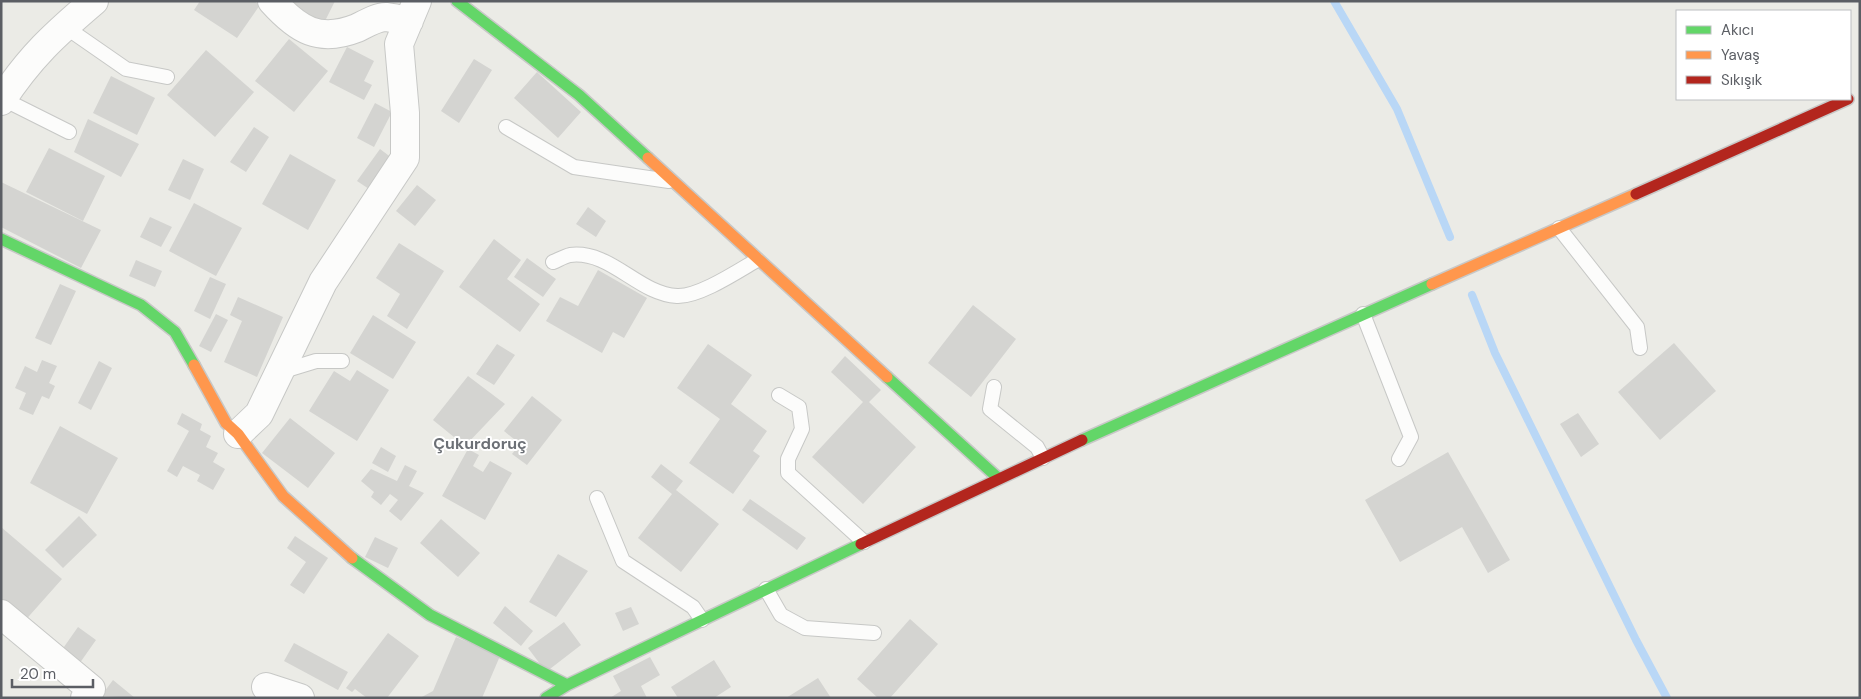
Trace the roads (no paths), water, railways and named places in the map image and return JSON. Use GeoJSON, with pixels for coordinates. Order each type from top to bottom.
{"type":"FeatureCollection","features":[{"type":"Feature","properties":{"kind":"street"},"geometry":{"type":"LineString","coordinates":[[2,100],[18,75],[40,49],[94,1]]}},
{"type":"Feature","properties":{"kind":"street"},"geometry":{"type":"LineString","coordinates":[[272,1],[288,18],[307,31],[321,35],[348,31],[384,17],[413,11]]}},
{"type":"Feature","properties":{"kind":"street"},"geometry":{"type":"LineString","coordinates":[[457,1],[579,95],[757,260],[998,478]]}},
{"type":"Feature","properties":{"kind":"street"},"geometry":{"type":"LineString","coordinates":[[238,434],[259,414],[323,282],[405,158],[405,113],[399,44],[413,11]]}},
{"type":"Feature","properties":{"kind":"street"},"geometry":{"type":"LineString","coordinates":[[546,698],[567,685],[998,478],[1845,100]]}},
{"type":"Feature","properties":{"kind":"street"},"geometry":{"type":"LineString","coordinates":[[1,239],[141,305],[175,332],[226,424],[238,434],[283,496],[355,560],[430,615],[567,685]]}},
{"type":"Feature","properties":{"kind":"street"},"geometry":{"type":"LineString","coordinates":[[1,614],[91,689],[85,698]]}},
{"type":"Feature","properties":{"kind":"street"},"geometry":{"type":"LineString","coordinates":[[266,687],[300,698]]}},
{"type":"Feature","properties":{"kind":"lane"},"geometry":{"type":"LineString","coordinates":[[64,26],[126,69],[167,77]]}},
{"type":"Feature","properties":{"kind":"lane"},"geometry":{"type":"LineString","coordinates":[[2,100],[69,132]]}},
{"type":"Feature","properties":{"kind":"lane"},"geometry":{"type":"LineString","coordinates":[[506,128],[574,167],[673,182]]}},
{"type":"Feature","properties":{"kind":"lane"},"geometry":{"type":"LineString","coordinates":[[1559,228],[1637,327],[1640,348]]}},
{"type":"Feature","properties":{"kind":"lane"},"geometry":{"type":"LineString","coordinates":[[552,262],[570,255],[598,258],[660,292],[678,296],[709,287],[757,260]]}},
{"type":"Feature","properties":{"kind":"lane"},"geometry":{"type":"LineString","coordinates":[[1363,314],[1411,437],[1399,459]]}},
{"type":"Feature","properties":{"kind":"lane"},"geometry":{"type":"LineString","coordinates":[[279,373],[316,361],[342,361]]}},
{"type":"Feature","properties":{"kind":"lane"},"geometry":{"type":"LineString","coordinates":[[994,387],[990,409],[1037,447],[1043,458]]}},
{"type":"Feature","properties":{"kind":"lane"},"geometry":{"type":"LineString","coordinates":[[779,395],[799,407],[802,429],[788,459],[788,473],[864,542]]}},
{"type":"Feature","properties":{"kind":"lane"},"geometry":{"type":"LineString","coordinates":[[597,498],[623,561],[694,607],[702,620]]}},
{"type":"Feature","properties":{"kind":"lane"},"geometry":{"type":"LineString","coordinates":[[766,589],[781,615],[805,628],[874,633]]}},
{"type":"Feature","properties":{"kind":"waterway"},"geometry":{"type":"LineString","coordinates":[[1334,1],[1397,109],[1450,237]]}},
{"type":"Feature","properties":{"kind":"waterway"},"geometry":{"type":"LineString","coordinates":[[1472,295],[1495,353],[1636,640],[1667,698]]}},
{"type":"Feature","properties":{"kind":"district","name":"Çukurdoruç"},"geometry":{"type":"Point","coordinates":[480,443]}}]}
